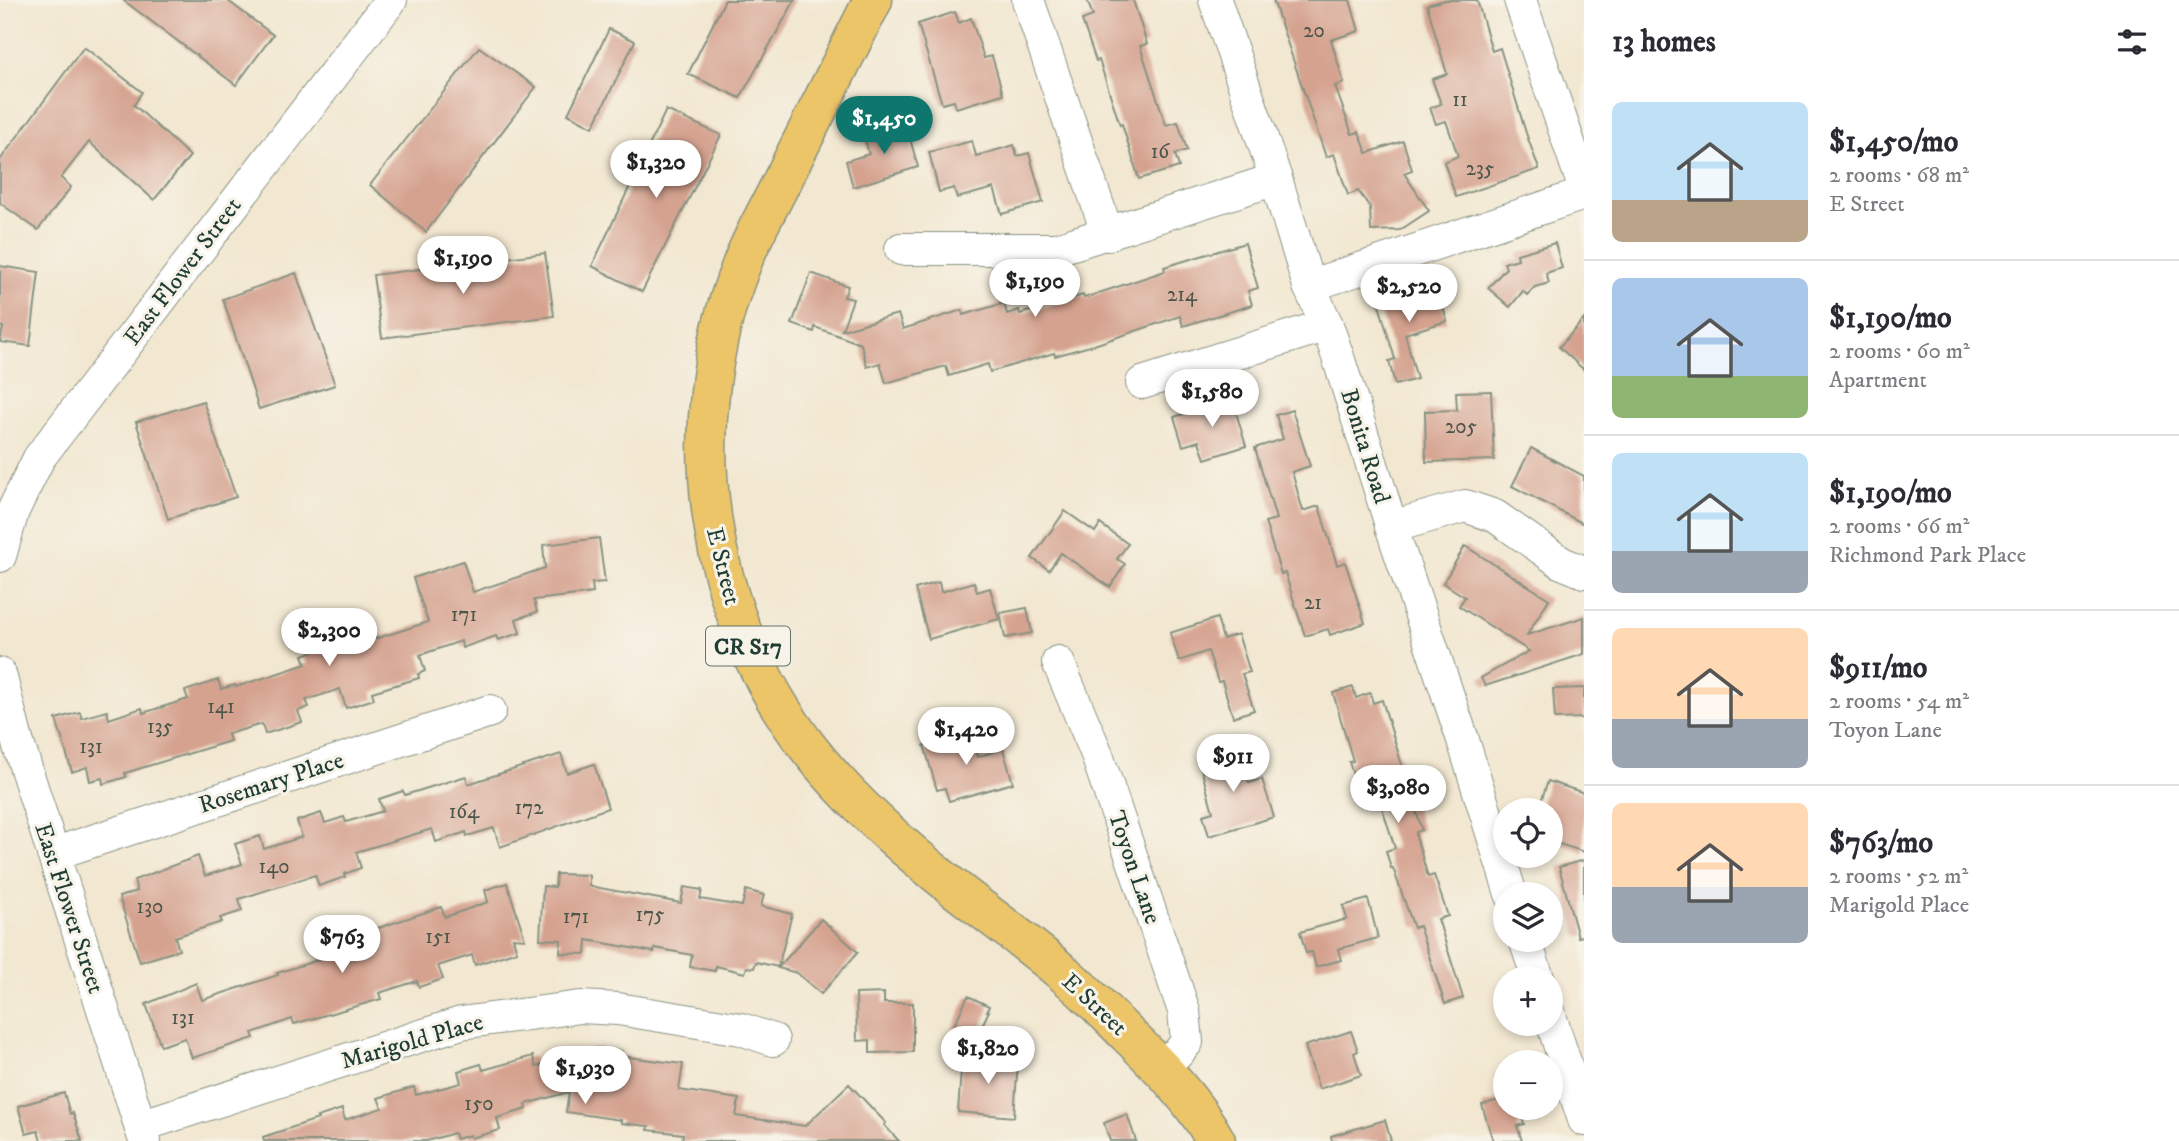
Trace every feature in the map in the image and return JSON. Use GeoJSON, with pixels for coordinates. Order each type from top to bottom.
{"type":"FeatureCollection","features":[{"type":"Feature","properties":{"kind":"main road","name":"E Street"},"geometry":{"type":"LineString","coordinates":[[873,0],[741,264],[718,341],[707,422],[707,462],[710,503],[725,582],[737,618],[768,685],[787,718],[832,777],[858,804],[945,881],[1065,974],[1158,1064],[1205,1122],[1216,1141]]}},
{"type":"Feature","properties":{"kind":"street","name":"East Flower Street"},"geometry":{"type":"LineString","coordinates":[[0,556],[13,511],[39,458],[391,0]]}},
{"type":"Feature","properties":{"kind":"street"},"geometry":{"type":"LineString","coordinates":[[1028,0],[1108,235]]}},
{"type":"Feature","properties":{"kind":"street","name":"Bonita Road"},"geometry":{"type":"LineString","coordinates":[[1215,0],[1309,286],[1327,325],[1507,882]]}},
{"type":"Feature","properties":{"kind":"street"},"geometry":{"type":"LineString","coordinates":[[1524,1],[1584,187]]}},
{"type":"Feature","properties":{"kind":"street"},"geometry":{"type":"LineString","coordinates":[[901,248],[1057,249],[1108,235],[1276,179]]}},
{"type":"Feature","properties":{"kind":"street"},"geometry":{"type":"LineString","coordinates":[[1309,286],[1584,194]]}},
{"type":"Feature","properties":{"kind":"street"},"geometry":{"type":"LineString","coordinates":[[1142,383],[1327,325]]}},
{"type":"Feature","properties":{"kind":"street"},"geometry":{"type":"LineString","coordinates":[[1391,527],[1465,506],[1495,516],[1562,563],[1584,572]]}},
{"type":"Feature","properties":{"kind":"street","name":"Toyon Lane"},"geometry":{"type":"LineString","coordinates":[[1058,662],[1096,752],[1184,1011],[1187,1042],[1177,1054],[1158,1064]]}},
{"type":"Feature","properties":{"kind":"street","name":"East Flower Street"},"geometry":{"type":"LineString","coordinates":[[0,674],[8,740],[53,854],[143,1133]]}},
{"type":"Feature","properties":{"kind":"street","name":"Rosemary Place"},"geometry":{"type":"LineString","coordinates":[[53,854],[490,711]]}},
{"type":"Feature","properties":{"kind":"street","name":"Marigold Place"},"geometry":{"type":"LineString","coordinates":[[143,1133],[461,1023],[497,1017],[580,1007],[618,1009],[741,1029],[773,1040]]}},
{"type":"Feature","properties":{"kind":"street"},"geometry":{"type":"LineString","coordinates":[[1557,1036],[1584,1120]]}},
{"type":"Feature","properties":{"kind":"building"},"geometry":{"type":"Polygon","coordinates":[[[123,0],[227,0],[273,35],[236,85],[123,0]]]}},
{"type":"Feature","properties":{"kind":"building"},"geometry":{"type":"Polygon","coordinates":[[[725,0],[795,0],[740,98],[688,74],[725,0]]]}},
{"type":"Feature","properties":{"kind":"building"},"geometry":{"type":"Polygon","coordinates":[[[1087,0],[1133,0],[1147,44],[1140,46],[1166,125],[1178,122],[1187,150],[1175,154],[1179,167],[1139,179],[1122,124],[1120,125],[1099,60],[1096,61],[1082,20],[1093,16],[1087,0]]]}},
{"type":"Feature","properties":{"kind":"building"},"geometry":{"type":"Polygon","coordinates":[[[1273,0],[1350,0],[1359,31],[1331,40],[1344,83],[1335,86],[1352,134],[1359,132],[1367,153],[1403,141],[1412,170],[1404,173],[1429,211],[1400,230],[1371,231],[1370,207],[1358,191],[1348,195],[1334,154],[1326,157],[1273,0]]]}},
{"type":"Feature","properties":{"kind":"building"},"geometry":{"type":"Polygon","coordinates":[[[1445,0],[1477,0],[1492,51],[1500,48],[1539,169],[1456,197],[1444,162],[1458,156],[1446,121],[1436,124],[1430,108],[1441,104],[1432,79],[1447,74],[1427,5],[1445,0]]]}},
{"type":"Feature","properties":{"kind":"building"},"geometry":{"type":"Polygon","coordinates":[[[955,12],[959,23],[971,18],[984,58],[992,56],[1003,94],[956,108],[954,101],[942,104],[918,24],[955,12]]]}},
{"type":"Feature","properties":{"kind":"building"},"geometry":{"type":"Polygon","coordinates":[[[609,29],[635,41],[593,127],[568,114],[609,29]]]}},
{"type":"Feature","properties":{"kind":"building"},"geometry":{"type":"Polygon","coordinates":[[[84,47],[142,92],[134,105],[190,156],[154,200],[89,142],[61,178],[71,187],[38,230],[0,203],[0,160],[84,47]]]}},
{"type":"Feature","properties":{"kind":"building"},"geometry":{"type":"Polygon","coordinates":[[[479,47],[536,87],[426,232],[370,185],[479,47]]]}},
{"type":"Feature","properties":{"kind":"building"},"geometry":{"type":"Polygon","coordinates":[[[666,110],[721,135],[642,292],[592,266],[666,110]]]}},
{"type":"Feature","properties":{"kind":"building"},"geometry":{"type":"Polygon","coordinates":[[[906,124],[918,167],[853,187],[846,161],[869,154],[864,136],[906,124]]]}},
{"type":"Feature","properties":{"kind":"building"},"geometry":{"type":"Polygon","coordinates":[[[972,141],[976,156],[1014,145],[1017,156],[1029,153],[1043,202],[1002,214],[994,188],[957,198],[954,188],[939,192],[929,152],[972,141]]]}},
{"type":"Feature","properties":{"kind":"building"},"geometry":{"type":"Polygon","coordinates":[[[1245,243],[1258,288],[1248,291],[1252,305],[1183,326],[1180,316],[1097,344],[1055,356],[1054,353],[990,372],[988,364],[949,376],[946,366],[886,383],[880,363],[867,367],[861,344],[815,327],[814,332],[792,324],[811,273],[848,286],[844,297],[853,299],[842,330],[898,314],[903,329],[962,310],[963,315],[1004,303],[1007,314],[1019,310],[1020,314],[1083,295],[1084,298],[1165,271],[1164,267],[1245,243]]]}},
{"type":"Feature","properties":{"kind":"building"},"geometry":{"type":"Polygon","coordinates":[[[1555,243],[1562,268],[1546,273],[1549,283],[1535,287],[1527,295],[1523,291],[1510,307],[1488,288],[1506,268],[1504,263],[1518,259],[1517,254],[1555,243]]]}},
{"type":"Feature","properties":{"kind":"building"},"geometry":{"type":"Polygon","coordinates":[[[545,253],[554,316],[382,338],[373,275],[545,253]]]}},
{"type":"Feature","properties":{"kind":"building"},"geometry":{"type":"Polygon","coordinates":[[[0,266],[39,272],[30,346],[0,342],[3,327],[0,326],[0,266]]]}},
{"type":"Feature","properties":{"kind":"building"},"geometry":{"type":"Polygon","coordinates":[[[296,273],[335,385],[259,409],[223,299],[296,273]]]}},
{"type":"Feature","properties":{"kind":"building"},"geometry":{"type":"Polygon","coordinates":[[[1436,282],[1447,321],[1405,334],[1417,379],[1395,385],[1389,361],[1395,359],[1377,298],[1436,282]]]}},
{"type":"Feature","properties":{"kind":"building"},"geometry":{"type":"Polygon","coordinates":[[[1584,319],[1584,370],[1559,347],[1584,319]]]}},
{"type":"Feature","properties":{"kind":"building"},"geometry":{"type":"Polygon","coordinates":[[[1491,391],[1494,460],[1426,462],[1425,411],[1457,410],[1456,392],[1491,391]]]}},
{"type":"Feature","properties":{"kind":"building"},"geometry":{"type":"Polygon","coordinates":[[[1232,399],[1246,446],[1205,459],[1199,441],[1183,446],[1174,417],[1232,399]]]}},
{"type":"Feature","properties":{"kind":"building"},"geometry":{"type":"Polygon","coordinates":[[[203,401],[236,497],[168,519],[136,422],[203,401]]]}},
{"type":"Feature","properties":{"kind":"building"},"geometry":{"type":"Polygon","coordinates":[[[1292,410],[1310,466],[1292,472],[1303,511],[1319,506],[1337,565],[1345,562],[1365,623],[1330,635],[1328,629],[1305,636],[1285,573],[1281,574],[1265,522],[1276,519],[1255,448],[1283,439],[1276,415],[1292,410]]]}},
{"type":"Feature","properties":{"kind":"building"},"geometry":{"type":"Polygon","coordinates":[[[1531,448],[1584,476],[1584,524],[1512,486],[1531,448]]]}},
{"type":"Feature","properties":{"kind":"building"},"geometry":{"type":"Polygon","coordinates":[[[1065,511],[1095,532],[1100,524],[1128,544],[1117,559],[1125,564],[1110,587],[1061,553],[1049,570],[1032,558],[1065,511]]]}},
{"type":"Feature","properties":{"kind":"building"},"geometry":{"type":"Polygon","coordinates":[[[599,538],[605,582],[592,583],[593,593],[534,600],[537,612],[516,619],[520,633],[498,640],[496,636],[462,648],[461,641],[420,655],[425,671],[418,674],[419,678],[372,692],[374,699],[346,708],[340,689],[306,700],[309,707],[298,711],[302,722],[265,734],[262,724],[228,734],[230,741],[125,773],[126,777],[103,784],[102,778],[90,781],[87,767],[72,772],[56,719],[80,712],[82,718],[107,711],[109,719],[142,708],[143,713],[188,699],[185,691],[218,680],[221,689],[235,685],[236,687],[306,664],[303,655],[352,634],[356,645],[428,622],[413,578],[463,561],[473,592],[545,568],[543,545],[599,538]]]}},
{"type":"Feature","properties":{"kind":"building"},"geometry":{"type":"Polygon","coordinates":[[[1465,546],[1549,599],[1527,635],[1584,617],[1584,654],[1485,686],[1481,678],[1529,651],[1459,606],[1465,597],[1443,583],[1465,546]]]}},
{"type":"Feature","properties":{"kind":"building"},"geometry":{"type":"Polygon","coordinates":[[[939,582],[941,592],[974,582],[977,592],[990,588],[999,619],[929,639],[915,589],[939,582]]]}},
{"type":"Feature","properties":{"kind":"building"},"geometry":{"type":"Polygon","coordinates":[[[1027,608],[1032,633],[1005,638],[1000,613],[1027,608]]]}},
{"type":"Feature","properties":{"kind":"building"},"geometry":{"type":"Polygon","coordinates":[[[1217,618],[1223,639],[1238,634],[1250,672],[1242,674],[1254,710],[1233,717],[1222,681],[1218,682],[1208,651],[1179,661],[1170,633],[1217,618]]]}},
{"type":"Feature","properties":{"kind":"building"},"geometry":{"type":"Polygon","coordinates":[[[1353,687],[1356,698],[1370,693],[1373,703],[1382,700],[1422,830],[1416,832],[1416,836],[1428,877],[1434,875],[1448,916],[1438,919],[1463,998],[1445,1004],[1419,926],[1414,928],[1391,868],[1386,851],[1395,848],[1373,779],[1356,784],[1349,762],[1353,761],[1333,693],[1353,687]]]}},
{"type":"Feature","properties":{"kind":"building"},"geometry":{"type":"Polygon","coordinates":[[[1584,688],[1584,718],[1555,719],[1553,689],[1584,688]]]}},
{"type":"Feature","properties":{"kind":"building"},"geometry":{"type":"Polygon","coordinates":[[[970,732],[977,757],[1003,749],[1013,783],[949,801],[945,788],[937,790],[924,745],[970,732]]]}},
{"type":"Feature","properties":{"kind":"building"},"geometry":{"type":"Polygon","coordinates":[[[1239,749],[1249,783],[1262,779],[1274,817],[1209,836],[1203,815],[1213,812],[1199,761],[1239,749]]]}},
{"type":"Feature","properties":{"kind":"building"},"geometry":{"type":"Polygon","coordinates":[[[561,754],[567,773],[594,764],[608,808],[500,847],[494,828],[467,836],[466,832],[436,842],[432,829],[356,852],[361,868],[344,874],[345,877],[319,886],[315,875],[239,899],[242,911],[220,918],[222,922],[175,937],[179,950],[140,962],[119,897],[137,891],[134,880],[198,856],[205,876],[242,864],[235,844],[260,836],[264,849],[302,837],[297,821],[321,813],[325,823],[344,817],[346,822],[383,811],[379,799],[403,791],[405,795],[466,776],[468,784],[561,754]]]}},
{"type":"Feature","properties":{"kind":"building"},"geometry":{"type":"Polygon","coordinates":[[[1548,781],[1584,793],[1584,852],[1563,845],[1563,798],[1542,798],[1548,781]]]}},
{"type":"Feature","properties":{"kind":"building"},"geometry":{"type":"Polygon","coordinates":[[[1584,860],[1584,936],[1578,937],[1559,868],[1584,860]]]}},
{"type":"Feature","properties":{"kind":"building"},"geometry":{"type":"Polygon","coordinates":[[[556,874],[589,875],[589,886],[681,903],[684,887],[702,890],[700,899],[742,906],[746,890],[764,895],[761,906],[792,914],[778,967],[756,962],[754,968],[747,967],[745,973],[716,966],[715,971],[690,967],[692,955],[655,948],[654,952],[587,940],[586,954],[560,953],[561,940],[540,939],[543,886],[555,887],[556,874]]]}},
{"type":"Feature","properties":{"kind":"building"},"geometry":{"type":"Polygon","coordinates":[[[507,883],[525,939],[513,938],[517,951],[475,965],[472,955],[438,966],[443,979],[419,987],[417,981],[379,993],[381,999],[294,1024],[292,1019],[252,1033],[254,1038],[192,1058],[185,1038],[161,1046],[146,1004],[196,983],[202,1000],[278,975],[277,973],[337,954],[333,943],[441,907],[445,917],[488,902],[485,890],[507,883]]]}},
{"type":"Feature","properties":{"kind":"building"},"geometry":{"type":"Polygon","coordinates":[[[1368,899],[1378,938],[1338,949],[1341,960],[1316,967],[1312,952],[1306,953],[1300,932],[1347,919],[1343,906],[1368,899]]]}},
{"type":"Feature","properties":{"kind":"building"},"geometry":{"type":"Polygon","coordinates":[[[821,919],[858,952],[821,994],[797,973],[778,968],[821,919]]]}},
{"type":"Feature","properties":{"kind":"building"},"geometry":{"type":"Polygon","coordinates":[[[884,993],[884,1003],[913,1003],[913,1052],[870,1053],[870,1040],[857,1041],[856,994],[884,993]]]}},
{"type":"Feature","properties":{"kind":"building"},"geometry":{"type":"Polygon","coordinates":[[[968,996],[989,1006],[970,1051],[947,1040],[968,996]]]}},
{"type":"Feature","properties":{"kind":"building"},"geometry":{"type":"Polygon","coordinates":[[[1351,1031],[1358,1051],[1354,1053],[1361,1075],[1319,1089],[1305,1046],[1351,1031]]]}},
{"type":"Feature","properties":{"kind":"building"},"geometry":{"type":"Polygon","coordinates":[[[596,1048],[621,1051],[621,1056],[683,1064],[679,1090],[739,1099],[736,1116],[805,1126],[849,1084],[899,1141],[682,1141],[683,1134],[648,1130],[649,1126],[566,1112],[569,1092],[526,1104],[527,1109],[497,1118],[500,1130],[471,1138],[470,1135],[456,1139],[454,1133],[427,1141],[264,1141],[263,1137],[342,1109],[345,1120],[382,1108],[378,1098],[414,1087],[416,1095],[461,1083],[458,1071],[481,1064],[483,1070],[533,1056],[536,1067],[569,1057],[594,1061],[596,1048]]]}},
{"type":"Feature","properties":{"kind":"building"},"geometry":{"type":"Polygon","coordinates":[[[962,1056],[1018,1060],[1014,1117],[958,1112],[962,1056]]]}},
{"type":"Feature","properties":{"kind":"building"},"geometry":{"type":"Polygon","coordinates":[[[64,1093],[82,1141],[41,1141],[38,1131],[26,1134],[18,1106],[64,1093]]]}},
{"type":"Feature","properties":{"kind":"building"},"geometry":{"type":"Polygon","coordinates":[[[1493,1102],[1493,1120],[1523,1120],[1524,1124],[1517,1126],[1522,1141],[1493,1141],[1482,1105],[1493,1102]]]}},
{"type":"Feature","properties":{"kind":"building"},"geometry":{"type":"Polygon","coordinates":[[[1127,1114],[1136,1141],[1110,1141],[1104,1123],[1127,1114]]]}},
{"type":"Feature","properties":{"kind":"building"},"geometry":{"type":"Polygon","coordinates":[[[1385,1120],[1391,1141],[1332,1141],[1331,1136],[1385,1120]]]}}]}
